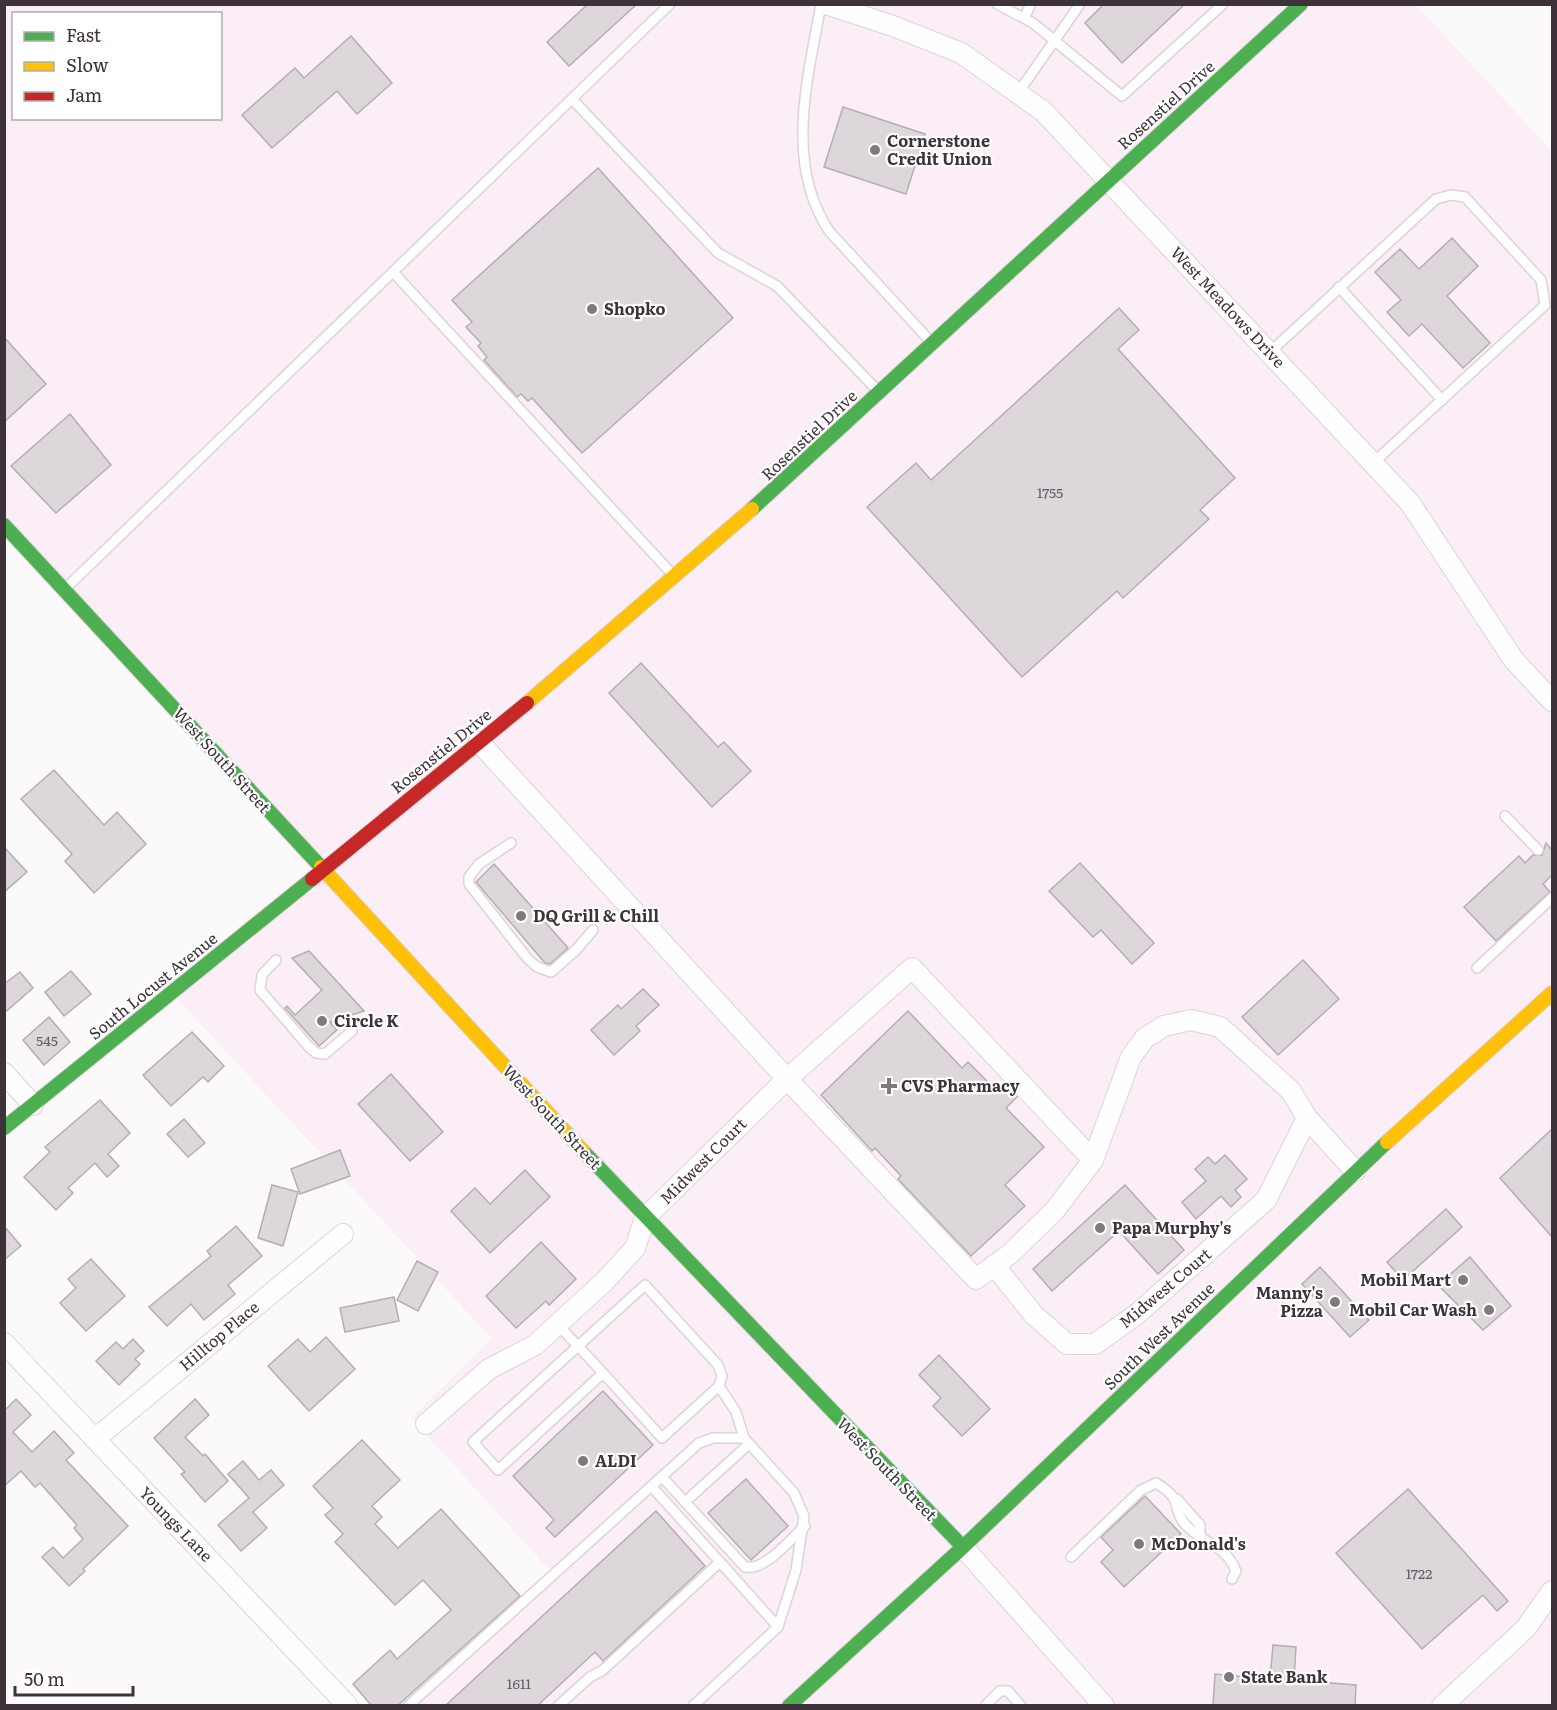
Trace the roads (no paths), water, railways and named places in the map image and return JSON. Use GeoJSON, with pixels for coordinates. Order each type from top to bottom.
{"type":"FeatureCollection","features":[{"type":"Feature","properties":{"kind":"main road","name":"Rosenstiel Drive"},"geometry":{"type":"LineString","coordinates":[[322,870],[480,742],[781,484],[1300,4]]}},
{"type":"Feature","properties":{"kind":"main road","name":"West South Street"},"geometry":{"type":"LineString","coordinates":[[4,525],[66,588],[322,870],[645,1218],[963,1547]]}},
{"type":"Feature","properties":{"kind":"main road","name":"South Locust Avenue"},"geometry":{"type":"LineString","coordinates":[[4,1128],[322,870]]}},
{"type":"Feature","properties":{"kind":"main road","name":"South West Avenue"},"geometry":{"type":"LineString","coordinates":[[789,1706],[963,1547],[1355,1171],[1552,993]]}},
{"type":"Feature","properties":{"kind":"street","name":"West Meadows Drive"},"geometry":{"type":"LineString","coordinates":[[826,4],[893,26],[961,53],[1043,111],[1110,179],[1410,503],[1513,659],[1552,702]]}},
{"type":"Feature","properties":{"kind":"street"},"geometry":{"type":"LineString","coordinates":[[480,742],[787,1079],[975,1279],[1010,1254],[1055,1210],[1093,1160],[1131,1058],[1145,1038],[1164,1026],[1191,1020],[1220,1027],[1291,1091],[1307,1118],[1355,1171]]}},
{"type":"Feature","properties":{"kind":"street","name":"Midwest Court"},"geometry":{"type":"LineString","coordinates":[[645,1218],[787,1079],[912,968],[1093,1160]]}},
{"type":"Feature","properties":{"kind":"street"},"geometry":{"type":"LineString","coordinates":[[4,1073],[33,1105]]}},
{"type":"Feature","properties":{"kind":"street","name":"Midwest Court"},"geometry":{"type":"LineString","coordinates":[[993,1265],[1034,1315],[1067,1344],[1095,1344],[1144,1308],[1266,1200],[1307,1118]]}},
{"type":"Feature","properties":{"kind":"street"},"geometry":{"type":"LineString","coordinates":[[426,1424],[489,1369],[528,1351],[622,1265],[635,1248],[645,1218]]}},
{"type":"Feature","properties":{"kind":"street","name":"Hilltop Place"},"geometry":{"type":"LineString","coordinates":[[95,1439],[343,1234]]}},
{"type":"Feature","properties":{"kind":"street","name":"Youngs Lane"},"geometry":{"type":"LineString","coordinates":[[4,1343],[348,1706]]}},
{"type":"Feature","properties":{"kind":"street","name":"West South Street"},"geometry":{"type":"LineString","coordinates":[[963,1547],[1104,1706]]}},
{"type":"Feature","properties":{"kind":"street"},"geometry":{"type":"LineString","coordinates":[[1442,1706],[1526,1628],[1552,1591]]}},
{"type":"Feature","properties":{"kind":"lane"},"geometry":{"type":"LineString","coordinates":[[66,588],[670,4]]}},
{"type":"Feature","properties":{"kind":"lane"},"geometry":{"type":"LineString","coordinates":[[821,4],[802,116],[808,187],[819,216],[829,231],[933,343]]}},
{"type":"Feature","properties":{"kind":"lane"},"geometry":{"type":"LineString","coordinates":[[997,4],[1024,18],[1122,96],[1223,4]]}},
{"type":"Feature","properties":{"kind":"lane"},"geometry":{"type":"LineString","coordinates":[[1024,18],[1031,4]]}},
{"type":"Feature","properties":{"kind":"lane"},"geometry":{"type":"LineString","coordinates":[[1018,93],[1080,4]]}},
{"type":"Feature","properties":{"kind":"lane"},"geometry":{"type":"LineString","coordinates":[[572,99],[718,253],[777,286],[879,393]]}},
{"type":"Feature","properties":{"kind":"lane"},"geometry":{"type":"LineString","coordinates":[[1270,352],[1436,199],[1451,195],[1465,197],[1541,280],[1545,305],[1373,463]]}},
{"type":"Feature","properties":{"kind":"lane"},"geometry":{"type":"LineString","coordinates":[[393,272],[674,577]]}},
{"type":"Feature","properties":{"kind":"lane"},"geometry":{"type":"LineString","coordinates":[[1340,287],[1442,400]]}},
{"type":"Feature","properties":{"kind":"lane"},"geometry":{"type":"LineString","coordinates":[[1505,816],[1538,850]]}},
{"type":"Feature","properties":{"kind":"lane"},"geometry":{"type":"LineString","coordinates":[[511,843],[478,864],[469,877],[469,884],[527,958],[537,968],[551,972],[576,950],[593,930]]}},
{"type":"Feature","properties":{"kind":"lane"},"geometry":{"type":"LineString","coordinates":[[1477,968],[1552,898]]}},
{"type":"Feature","properties":{"kind":"lane"},"geometry":{"type":"LineString","coordinates":[[276,960],[262,975],[260,990],[309,1047],[316,1053],[325,1054],[352,1031]]}},
{"type":"Feature","properties":{"kind":"lane"},"geometry":{"type":"LineString","coordinates":[[558,1325],[578,1346],[662,1438],[719,1386],[722,1376],[718,1365],[645,1285],[578,1346],[473,1442],[498,1470],[603,1374]]}},
{"type":"Feature","properties":{"kind":"lane"},"geometry":{"type":"LineString","coordinates":[[693,1706],[778,1627],[794,1578],[804,1526],[802,1508],[794,1493],[746,1441],[736,1412],[719,1386]]}},
{"type":"Feature","properties":{"kind":"lane"},"geometry":{"type":"LineString","coordinates":[[408,1706],[704,1441],[746,1441]]}},
{"type":"Feature","properties":{"kind":"lane"},"geometry":{"type":"LineString","coordinates":[[685,1502],[746,1441]]}},
{"type":"Feature","properties":{"kind":"lane"},"geometry":{"type":"LineString","coordinates":[[662,1477],[748,1568],[761,1564],[804,1526]]}},
{"type":"Feature","properties":{"kind":"lane"},"geometry":{"type":"LineString","coordinates":[[1071,1557],[1141,1490],[1156,1484],[1175,1497],[1184,1524],[1218,1546],[1232,1562],[1236,1571],[1232,1579]]}},
{"type":"Feature","properties":{"kind":"lane"},"geometry":{"type":"LineString","coordinates":[[652,1486],[778,1627]]}},
{"type":"Feature","properties":{"kind":"lane"},"geometry":{"type":"LineString","coordinates":[[558,1706],[592,1676],[603,1670],[720,1562]]}},
{"type":"Feature","properties":{"kind":"lane"},"geometry":{"type":"LineString","coordinates":[[985,1706],[1000,1691],[1008,1691],[1021,1706]]}},
{"type":"Feature","properties":{"kind":"place","name":"Cornerstone Credit Union"},"geometry":{"type":"Point","coordinates":[875,150]}},
{"type":"Feature","properties":{"kind":"place","name":"Shopko"},"geometry":{"type":"Point","coordinates":[592,309]}},
{"type":"Feature","properties":{"kind":"place","name":"DQ Grill & Chill"},"geometry":{"type":"Point","coordinates":[521,916]}},
{"type":"Feature","properties":{"kind":"place","name":"Circle K"},"geometry":{"type":"Point","coordinates":[322,1021]}},
{"type":"Feature","properties":{"kind":"place","name":"CVS Pharmacy"},"geometry":{"type":"Point","coordinates":[889,1086]}},
{"type":"Feature","properties":{"kind":"place","name":"Papa Murphy's"},"geometry":{"type":"Point","coordinates":[1100,1228]}},
{"type":"Feature","properties":{"kind":"place","name":"Mobil Mart"},"geometry":{"type":"Point","coordinates":[1463,1280]}},
{"type":"Feature","properties":{"kind":"place","name":"Manny's Pizza"},"geometry":{"type":"Point","coordinates":[1335,1302]}},
{"type":"Feature","properties":{"kind":"place","name":"Mobil Car Wash"},"geometry":{"type":"Point","coordinates":[1489,1310]}},
{"type":"Feature","properties":{"kind":"place","name":"ALDI"},"geometry":{"type":"Point","coordinates":[583,1461]}},
{"type":"Feature","properties":{"kind":"place","name":"McDonald's"},"geometry":{"type":"Point","coordinates":[1139,1544]}},
{"type":"Feature","properties":{"kind":"place","name":"State Bank"},"geometry":{"type":"Point","coordinates":[1229,1677]}}]}
